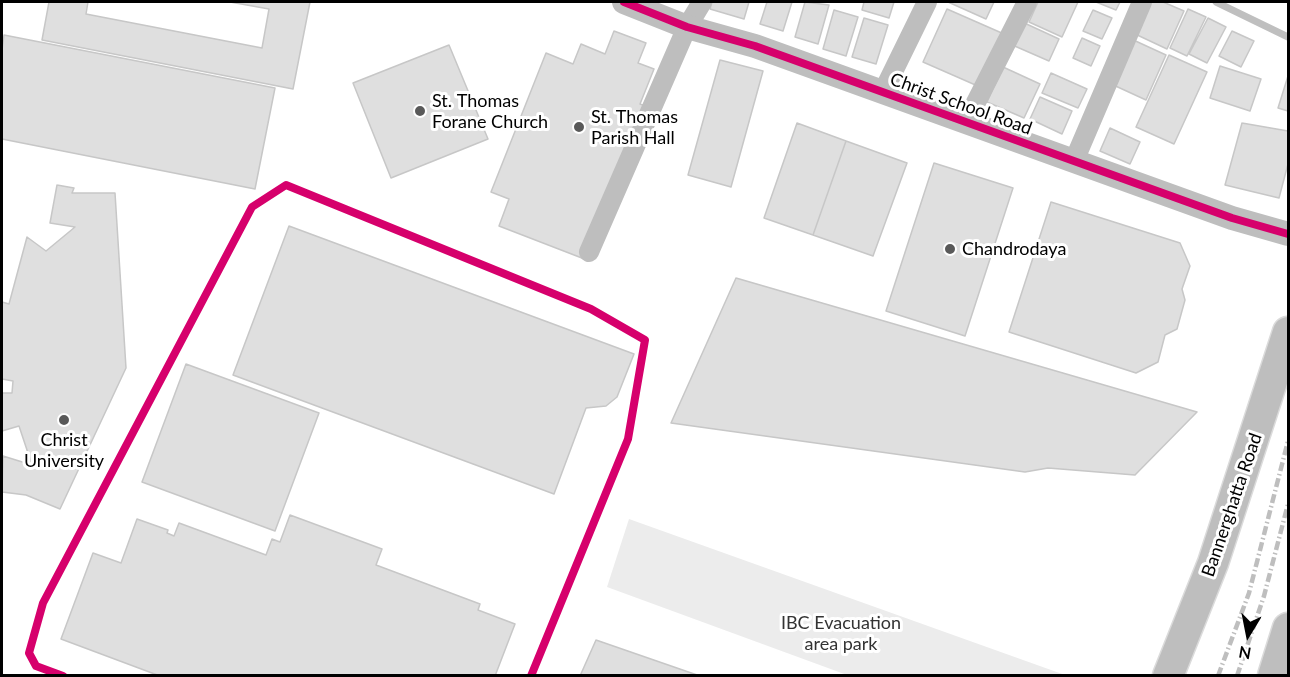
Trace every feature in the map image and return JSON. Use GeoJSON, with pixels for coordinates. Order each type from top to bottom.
{"type":"FeatureCollection","features":[{"type":"Feature","properties":{"kind":"main road","name":"Bannerghatta Road"},"geometry":{"type":"LineString","coordinates":[[1168,675],[1221,540],[1288,332]]}},
{"type":"Feature","properties":{"kind":"main road"},"geometry":{"type":"LineString","coordinates":[[1273,675],[1288,628]]}},
{"type":"Feature","properties":{"kind":"street","name":"Christ School Road"},"geometry":{"type":"LineString","coordinates":[[624,2],[687,27],[756,46],[1232,218],[1288,234]]}},
{"type":"Feature","properties":{"kind":"street"},"geometry":{"type":"LineString","coordinates":[[589,252],[687,27],[702,2]]}},
{"type":"Feature","properties":{"kind":"street"},"geometry":{"type":"LineString","coordinates":[[883,92],[927,2]]}},
{"type":"Feature","properties":{"kind":"street"},"geometry":{"type":"LineString","coordinates":[[966,122],[1027,2]]}},
{"type":"Feature","properties":{"kind":"street"},"geometry":{"type":"LineString","coordinates":[[1074,161],[1142,2]]}},
{"type":"Feature","properties":{"kind":"green space","name":"IBC Evacuation area park"},"geometry":{"type":"Polygon","coordinates":[[[629,519],[1065,675],[847,675],[607,587],[629,519]]]}},
{"type":"Feature","properties":{"kind":"building"},"geometry":{"type":"Polygon","coordinates":[[[49,2],[88,2],[86,14],[262,48],[269,9],[230,2],[310,2],[293,89],[42,40],[49,2]]]}},
{"type":"Feature","properties":{"kind":"building"},"geometry":{"type":"Polygon","coordinates":[[[712,2],[749,2],[744,19],[710,9],[712,2]]]}},
{"type":"Feature","properties":{"kind":"building"},"geometry":{"type":"Polygon","coordinates":[[[767,2],[792,2],[783,31],[760,24],[767,2]]]}},
{"type":"Feature","properties":{"kind":"building"},"geometry":{"type":"Polygon","coordinates":[[[805,2],[829,5],[818,44],[795,37],[805,2]]]}},
{"type":"Feature","properties":{"kind":"building"},"geometry":{"type":"Polygon","coordinates":[[[864,2],[894,2],[889,18],[862,10],[864,2]]]}},
{"type":"Feature","properties":{"kind":"building"},"geometry":{"type":"Polygon","coordinates":[[[948,2],[994,2],[986,19],[948,2]]]}},
{"type":"Feature","properties":{"kind":"building"},"geometry":{"type":"Polygon","coordinates":[[[1038,2],[1078,2],[1062,37],[1029,22],[1038,2]]]}},
{"type":"Feature","properties":{"kind":"building"},"geometry":{"type":"Polygon","coordinates":[[[1096,2],[1120,2],[1116,10],[1096,2]]]}},
{"type":"Feature","properties":{"kind":"building"},"geometry":{"type":"Polygon","coordinates":[[[1147,2],[1163,2],[1184,11],[1167,49],[1133,33],[1147,2]]]}},
{"type":"Feature","properties":{"kind":"building"},"geometry":{"type":"Polygon","coordinates":[[[947,9],[1004,34],[980,87],[923,62],[947,9]]]}},
{"type":"Feature","properties":{"kind":"building"},"geometry":{"type":"Polygon","coordinates":[[[1188,9],[1206,17],[1187,56],[1170,48],[1188,9]]]}},
{"type":"Feature","properties":{"kind":"building"},"geometry":{"type":"Polygon","coordinates":[[[834,10],[858,17],[846,56],[823,49],[834,10]]]}},
{"type":"Feature","properties":{"kind":"building"},"geometry":{"type":"Polygon","coordinates":[[[1093,10],[1112,18],[1102,39],[1083,31],[1093,10]]]}},
{"type":"Feature","properties":{"kind":"building"},"geometry":{"type":"Polygon","coordinates":[[[864,18],[888,25],[876,64],[852,57],[864,18]]]}},
{"type":"Feature","properties":{"kind":"building"},"geometry":{"type":"Polygon","coordinates":[[[1208,18],[1226,27],[1207,63],[1189,54],[1208,18]]]}},
{"type":"Feature","properties":{"kind":"building"},"geometry":{"type":"Polygon","coordinates":[[[1020,21],[1059,39],[1049,61],[1010,44],[1020,21]]]}},
{"type":"Feature","properties":{"kind":"building","name":"St. Thomas Parish Hall"},"geometry":{"type":"Polygon","coordinates":[[[614,31],[646,43],[638,63],[654,69],[640,104],[648,107],[587,260],[499,226],[509,199],[491,192],[546,53],[573,64],[581,44],[605,54],[614,31]]]}},
{"type":"Feature","properties":{"kind":"building"},"geometry":{"type":"Polygon","coordinates":[[[1232,31],[1254,41],[1241,67],[1219,56],[1232,31]]]}},
{"type":"Feature","properties":{"kind":"building"},"geometry":{"type":"Polygon","coordinates":[[[4,35],[275,88],[255,189],[2,139],[4,35]]]}},
{"type":"Feature","properties":{"kind":"building"},"geometry":{"type":"Polygon","coordinates":[[[1082,38],[1100,46],[1091,66],[1073,58],[1082,38]]]}},
{"type":"Feature","properties":{"kind":"building"},"geometry":{"type":"Polygon","coordinates":[[[1129,38],[1166,55],[1146,100],[1109,83],[1129,38]]]}},
{"type":"Feature","properties":{"kind":"building","name":"St. Thomas Forane Church"},"geometry":{"type":"Polygon","coordinates":[[[449,45],[488,139],[391,178],[353,83],[449,45]]]}},
{"type":"Feature","properties":{"kind":"building"},"geometry":{"type":"Polygon","coordinates":[[[1169,55],[1207,72],[1174,144],[1136,127],[1169,55]]]}},
{"type":"Feature","properties":{"kind":"building"},"geometry":{"type":"Polygon","coordinates":[[[720,60],[763,71],[731,187],[688,175],[720,60]]]}},
{"type":"Feature","properties":{"kind":"building"},"geometry":{"type":"Polygon","coordinates":[[[1220,66],[1261,79],[1250,111],[1210,98],[1220,66]]]}},
{"type":"Feature","properties":{"kind":"building"},"geometry":{"type":"Polygon","coordinates":[[[1003,67],[1040,84],[1024,118],[987,102],[1003,67]]]}},
{"type":"Feature","properties":{"kind":"building"},"geometry":{"type":"Polygon","coordinates":[[[1051,73],[1087,89],[1078,108],[1042,93],[1051,73]]]}},
{"type":"Feature","properties":{"kind":"building"},"geometry":{"type":"Polygon","coordinates":[[[1288,76],[1288,111],[1278,108],[1288,76]]]}},
{"type":"Feature","properties":{"kind":"building"},"geometry":{"type":"Polygon","coordinates":[[[1040,97],[1072,111],[1062,134],[1030,119],[1040,97]]]}},
{"type":"Feature","properties":{"kind":"building"},"geometry":{"type":"Polygon","coordinates":[[[797,123],[846,141],[813,235],[764,218],[797,123]]]}},
{"type":"Feature","properties":{"kind":"building"},"geometry":{"type":"Polygon","coordinates":[[[1242,123],[1288,131],[1288,164],[1279,198],[1225,185],[1242,123]]]}},
{"type":"Feature","properties":{"kind":"building"},"geometry":{"type":"Polygon","coordinates":[[[1110,128],[1140,142],[1130,164],[1100,151],[1110,128]]]}},
{"type":"Feature","properties":{"kind":"building"},"geometry":{"type":"Polygon","coordinates":[[[846,141],[907,163],[873,256],[813,235],[846,141]]]}},
{"type":"Feature","properties":{"kind":"building","name":"Chandrodaya"},"geometry":{"type":"Polygon","coordinates":[[[934,163],[1013,188],[965,336],[886,311],[934,163]]]}},
{"type":"Feature","properties":{"kind":"building"},"geometry":{"type":"Polygon","coordinates":[[[57,185],[74,188],[72,193],[115,193],[126,368],[60,509],[26,495],[2,492],[3,456],[32,465],[19,426],[2,431],[2,393],[12,393],[13,381],[2,379],[2,302],[9,304],[27,237],[46,251],[75,227],[50,223],[57,185]]]}},
{"type":"Feature","properties":{"kind":"building"},"geometry":{"type":"Polygon","coordinates":[[[1051,202],[1180,243],[1190,266],[1182,289],[1185,300],[1177,329],[1165,335],[1158,362],[1136,373],[1009,332],[1051,202]]]}},
{"type":"Feature","properties":{"kind":"building"},"geometry":{"type":"Polygon","coordinates":[[[289,226],[634,354],[617,397],[606,406],[586,408],[554,494],[233,375],[289,226]]]}},
{"type":"Feature","properties":{"kind":"building"},"geometry":{"type":"Polygon","coordinates":[[[736,278],[1197,412],[1135,475],[1048,468],[1025,472],[671,423],[736,278]]]}},
{"type":"Feature","properties":{"kind":"building"},"geometry":{"type":"Polygon","coordinates":[[[186,364],[319,413],[275,531],[142,482],[186,364]]]}},
{"type":"Feature","properties":{"kind":"building"},"geometry":{"type":"Polygon","coordinates":[[[290,515],[382,549],[376,565],[480,604],[478,610],[515,624],[495,676],[160,676],[61,639],[93,553],[121,563],[137,519],[168,530],[167,533],[174,536],[179,523],[266,555],[272,539],[280,542],[290,515]]]}},
{"type":"Feature","properties":{"kind":"building"},"geometry":{"type":"Polygon","coordinates":[[[596,640],[700,676],[580,676],[596,640]]]}},
{"type":"Feature","properties":{"kind":"waterway"},"geometry":{"type":"LineString","coordinates":[[1216,2],[1288,37]]}},
{"type":"Feature","properties":{"kind":"railway"},"geometry":{"type":"LineString","coordinates":[[1218,676],[1249,593],[1288,441]]}},
{"type":"Feature","properties":{"kind":"railway"},"geometry":{"type":"LineString","coordinates":[[1237,676],[1264,596],[1288,504]]}},
{"type":"Feature","properties":{"kind":"cycle path"},"geometry":{"type":"LineString","coordinates":[[624,2],[687,27],[755,46],[1232,218],[1288,234]]}},
{"type":"Feature","properties":{"kind":"cycle path"},"geometry":{"type":"LineString","coordinates":[[63,676],[36,666],[29,653],[43,603],[252,207],[286,185],[591,309],[645,340],[628,439],[531,676]]}},
{"type":"Feature","properties":{"kind":"place","name":"St. Thomas Forane Church"},"geometry":{"type":"Point","coordinates":[420,111]}},
{"type":"Feature","properties":{"kind":"place","name":"St. Thomas Parish Hall"},"geometry":{"type":"Point","coordinates":[579,127]}},
{"type":"Feature","properties":{"kind":"place","name":"Chandrodaya"},"geometry":{"type":"Point","coordinates":[950,249]}},
{"type":"Feature","properties":{"kind":"place","name":"Christ University"},"geometry":{"type":"Point","coordinates":[64,420]}}]}
